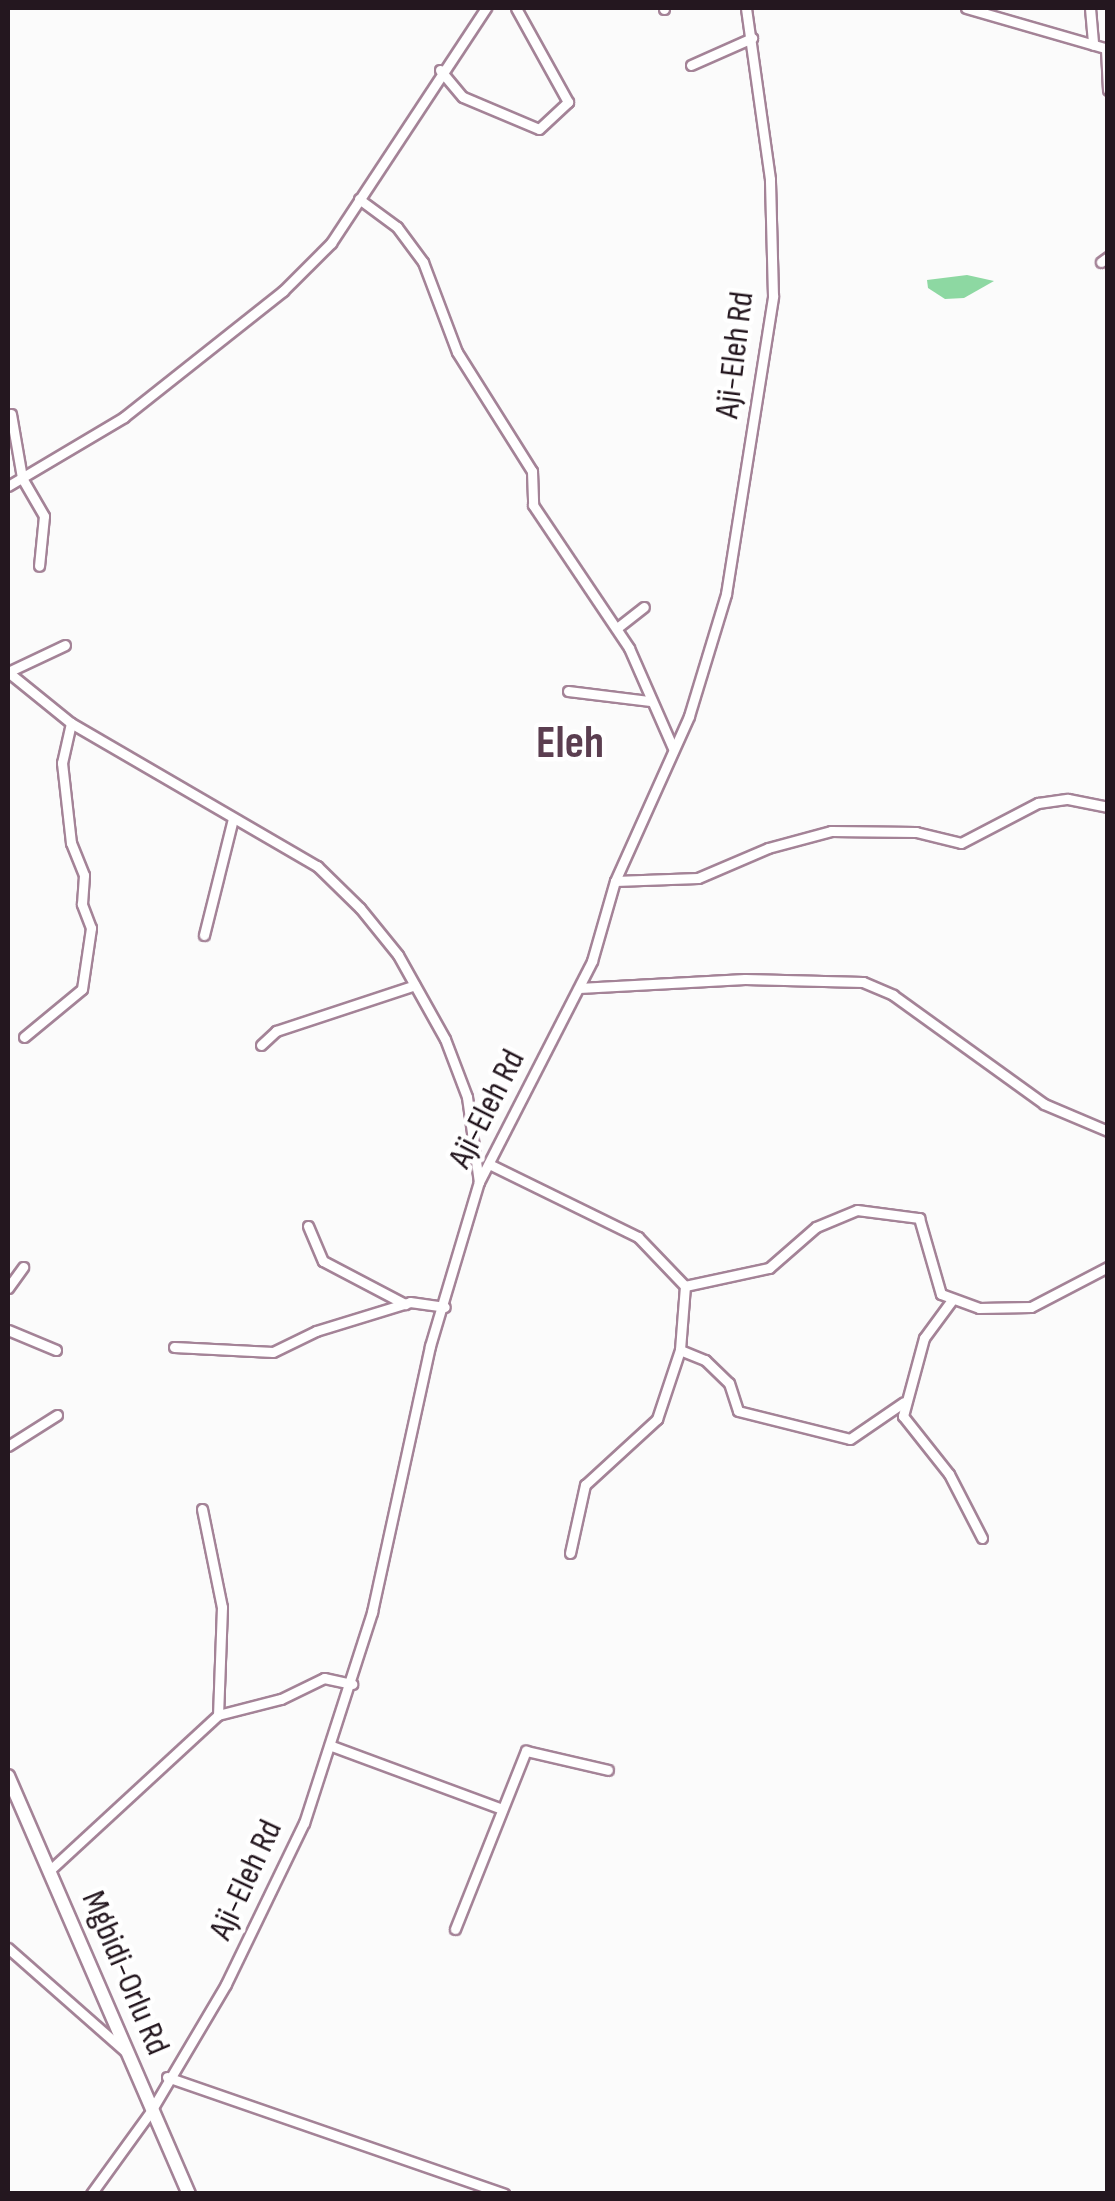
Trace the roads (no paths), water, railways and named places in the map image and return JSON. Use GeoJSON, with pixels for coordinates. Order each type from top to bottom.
{"type":"FeatureCollection","features":[{"type":"Feature","properties":{"kind":"main road","name":"Mgbidi-Orlu Rd"},"geometry":{"type":"LineString","coordinates":[[8,1776],[189,2194]]}},
{"type":"Feature","properties":{"kind":"street"},"geometry":{"type":"LineString","coordinates":[[8,486],[124,417],[283,291],[331,243],[440,70],[486,8]]}},
{"type":"Feature","properties":{"kind":"street"},"geometry":{"type":"LineString","coordinates":[[440,70],[463,97],[539,129],[568,102],[516,8]]}},
{"type":"Feature","properties":{"kind":"street","name":"Aji-Eleh Rd"},"geometry":{"type":"LineString","coordinates":[[91,2194],[151,2111],[167,2077],[252,1936],[332,1746],[352,1684],[479,1182],[579,988],[615,881],[673,748],[726,594],[773,296],[770,179],[746,8]]}},
{"type":"Feature","properties":{"kind":"street"},"geometry":{"type":"LineString","coordinates":[[966,8],[1107,49],[1108,90]]}},
{"type":"Feature","properties":{"kind":"street"},"geometry":{"type":"LineString","coordinates":[[1090,8],[1094,45]]}},
{"type":"Feature","properties":{"kind":"street"},"geometry":{"type":"LineString","coordinates":[[691,66],[752,38]]}},
{"type":"Feature","properties":{"kind":"street"},"geometry":{"type":"LineString","coordinates":[[360,199],[397,227],[422,262],[457,352],[532,470],[533,505],[618,628],[673,748]]}},
{"type":"Feature","properties":{"kind":"street"},"geometry":{"type":"LineString","coordinates":[[11,414],[22,478],[44,516],[40,566]]}},
{"type":"Feature","properties":{"kind":"street"},"geometry":{"type":"LineString","coordinates":[[618,628],[644,607]]}},
{"type":"Feature","properties":{"kind":"street"},"geometry":{"type":"LineString","coordinates":[[65,645],[8,672],[72,723],[317,866],[360,908],[415,985],[467,1097],[479,1182]]}},
{"type":"Feature","properties":{"kind":"street"},"geometry":{"type":"LineString","coordinates":[[568,692],[650,700]]}},
{"type":"Feature","properties":{"kind":"street"},"geometry":{"type":"LineString","coordinates":[[24,1037],[82,989],[91,928],[82,904],[84,875],[71,844],[62,762],[72,723]]}},
{"type":"Feature","properties":{"kind":"street"},"geometry":{"type":"LineString","coordinates":[[615,881],[698,878],[768,848],[831,831],[916,832],[962,842],[1038,803],[1068,800],[1108,807]]}},
{"type":"Feature","properties":{"kind":"street"},"geometry":{"type":"LineString","coordinates":[[204,935],[232,819]]}},
{"type":"Feature","properties":{"kind":"street"},"geometry":{"type":"LineString","coordinates":[[579,988],[745,978],[863,982],[893,995],[1044,1104],[1108,1131]]}},
{"type":"Feature","properties":{"kind":"street"},"geometry":{"type":"LineString","coordinates":[[260,1045],[276,1031],[415,985]]}},
{"type":"Feature","properties":{"kind":"street"},"geometry":{"type":"LineString","coordinates":[[488,1164],[638,1237],[685,1286],[680,1350],[657,1419],[586,1485],[570,1553]]}},
{"type":"Feature","properties":{"kind":"street"},"geometry":{"type":"LineString","coordinates":[[685,1286],[751,1276],[834,1216],[883,1210],[919,1218],[927,1228],[933,1276],[941,1294],[952,1300],[1004,1311],[1031,1307],[1108,1267]]}},
{"type":"Feature","properties":{"kind":"street"},"geometry":{"type":"LineString","coordinates":[[308,1226],[322,1261],[405,1304],[445,1308]]}},
{"type":"Feature","properties":{"kind":"street"},"geometry":{"type":"LineString","coordinates":[[8,1288],[24,1267]]}},
{"type":"Feature","properties":{"kind":"street"},"geometry":{"type":"LineString","coordinates":[[952,1300],[924,1338],[904,1402],[906,1424],[949,1474],[982,1538]]}},
{"type":"Feature","properties":{"kind":"street"},"geometry":{"type":"LineString","coordinates":[[174,1347],[273,1352],[316,1331],[405,1304]]}},
{"type":"Feature","properties":{"kind":"street"},"geometry":{"type":"LineString","coordinates":[[8,1330],[56,1350]]}},
{"type":"Feature","properties":{"kind":"street"},"geometry":{"type":"LineString","coordinates":[[680,1350],[705,1360],[729,1383],[738,1411],[825,1437],[850,1438],[904,1402]]}},
{"type":"Feature","properties":{"kind":"street"},"geometry":{"type":"LineString","coordinates":[[8,1446],[57,1416]]}},
{"type":"Feature","properties":{"kind":"street"},"geometry":{"type":"LineString","coordinates":[[202,1509],[222,1607],[218,1715]]}},
{"type":"Feature","properties":{"kind":"street"},"geometry":{"type":"LineString","coordinates":[[50,1871],[218,1715],[282,1699],[324,1678],[352,1684]]}},
{"type":"Feature","properties":{"kind":"street"},"geometry":{"type":"LineString","coordinates":[[332,1746],[500,1808]]}},
{"type":"Feature","properties":{"kind":"street"},"geometry":{"type":"LineString","coordinates":[[455,1929],[500,1808],[526,1751],[608,1770]]}},
{"type":"Feature","properties":{"kind":"street"},"geometry":{"type":"LineString","coordinates":[[8,1948],[124,2051]]}},
{"type":"Feature","properties":{"kind":"street"},"geometry":{"type":"LineString","coordinates":[[167,2077],[504,2194]]}},
{"type":"Feature","properties":{"kind":"district","name":"Eleh"},"geometry":{"type":"Point","coordinates":[570,744]}}]}
